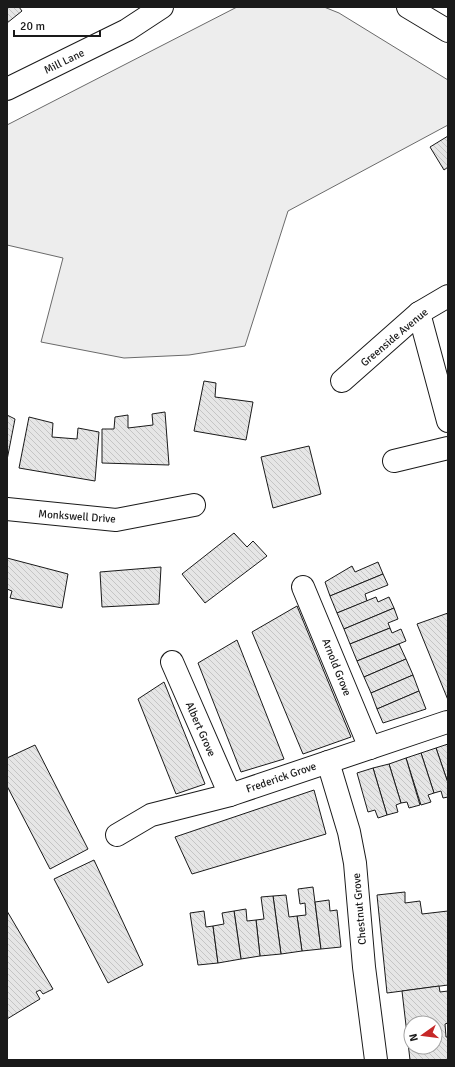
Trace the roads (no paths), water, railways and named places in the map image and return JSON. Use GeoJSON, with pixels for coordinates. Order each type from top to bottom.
{"type":"FeatureCollection","features":[{"type":"Feature","properties":{"kind":"street","name":"Mill Lane"},"geometry":{"type":"LineString","coordinates":[[7,89],[127,30],[162,7]]}},
{"type":"Feature","properties":{"kind":"street"},"geometry":{"type":"LineString","coordinates":[[408,7],[448,31]]}},
{"type":"Feature","properties":{"kind":"street","name":"Greenside Avenue"},"geometry":{"type":"LineString","coordinates":[[342,381],[419,313],[448,296]]}},
{"type":"Feature","properties":{"kind":"street"},"geometry":{"type":"LineString","coordinates":[[419,313],[448,420]]}},
{"type":"Feature","properties":{"kind":"street"},"geometry":{"type":"LineString","coordinates":[[394,461],[448,448]]}},
{"type":"Feature","properties":{"kind":"street","name":"Monkswell Drive"},"geometry":{"type":"LineString","coordinates":[[7,509],[116,520],[194,504]]}},
{"type":"Feature","properties":{"kind":"street","name":"Arnold Grove"},"geometry":{"type":"LineString","coordinates":[[304,587],[370,748]]}},
{"type":"Feature","properties":{"kind":"street","name":"Albert Grove"},"geometry":{"type":"LineString","coordinates":[[172,662],[230,795]]}},
{"type":"Feature","properties":{"kind":"street","name":"Frederick Grove"},"geometry":{"type":"LineString","coordinates":[[116,835],[151,815],[230,795],[447,722]]}},
{"type":"Feature","properties":{"kind":"street","name":"Chestnut Grove"},"geometry":{"type":"LineString","coordinates":[[328,762],[349,832],[356,863],[364,967],[376,1060]]}}]}
